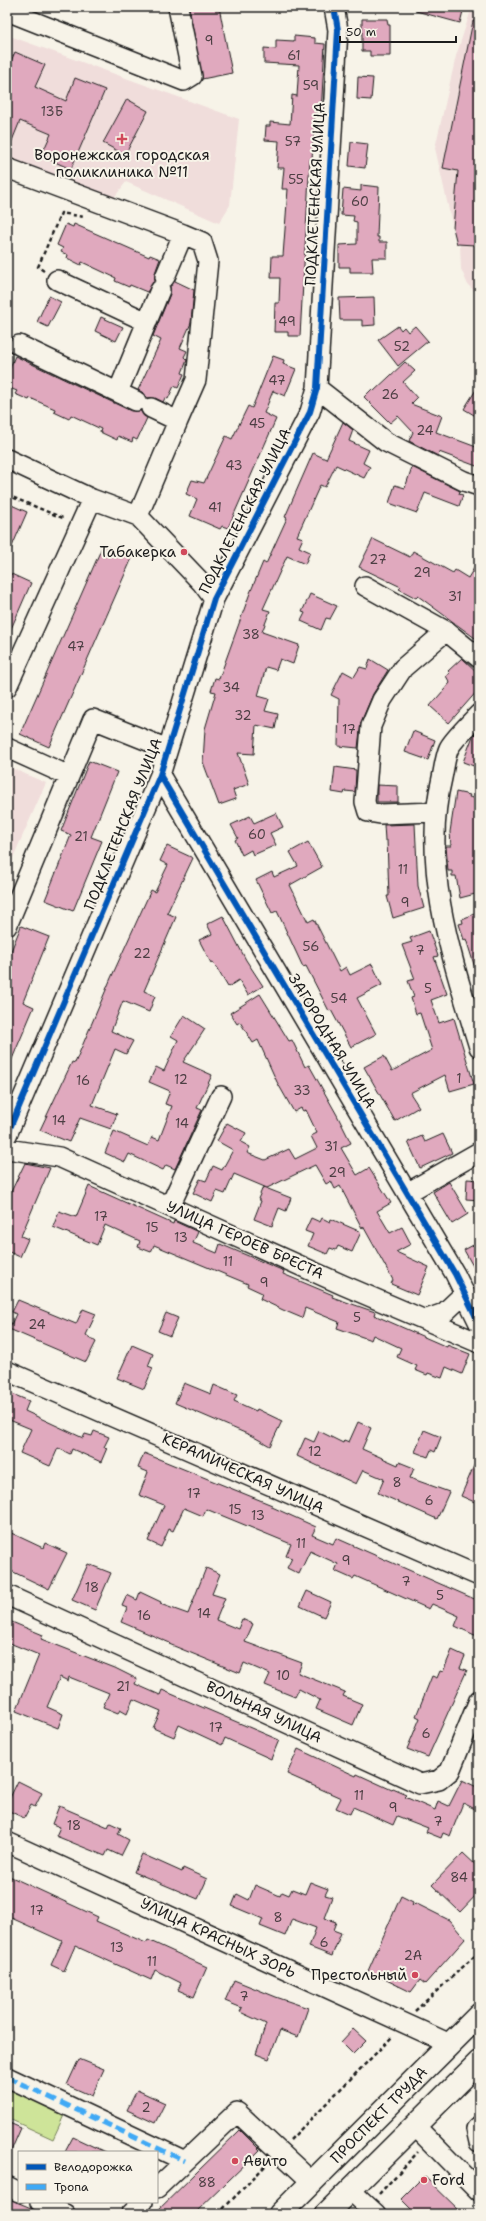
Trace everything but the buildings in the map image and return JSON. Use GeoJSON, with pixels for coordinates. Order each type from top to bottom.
{"type":"FeatureCollection","features":[{"type":"Feature","properties":{"kind":"main road","name":"ПРОСПЕКТ ТРУДА"},"geometry":{"type":"LineString","coordinates":[[280,2214],[479,2015]]}},
{"type":"Feature","properties":{"kind":"main road"},"geometry":{"type":"LineString","coordinates":[[326,2214],[415,2126],[475,2071]]}},
{"type":"Feature","properties":{"kind":"street"},"geometry":{"type":"LineString","coordinates":[[7,11],[184,81],[192,76],[178,7]]}},
{"type":"Feature","properties":{"kind":"street","name":"ПОДКЛЕТЕНСКАЯ УЛИЦА"},"geometry":{"type":"LineString","coordinates":[[7,1135],[160,774],[214,599],[310,412],[317,388],[338,30],[334,7]]}},
{"type":"Feature","properties":{"kind":"street"},"geometry":{"type":"LineString","coordinates":[[7,168],[202,242],[208,261],[196,380],[138,516]]}},
{"type":"Feature","properties":{"kind":"street"},"geometry":{"type":"LineString","coordinates":[[118,392],[183,234]]}},
{"type":"Feature","properties":{"kind":"street"},"geometry":{"type":"LineString","coordinates":[[57,280],[147,322]]}},
{"type":"Feature","properties":{"kind":"street"},"geometry":{"type":"LineString","coordinates":[[19,345],[178,421]]}},
{"type":"Feature","properties":{"kind":"street"},"geometry":{"type":"LineString","coordinates":[[317,388],[386,442],[464,481],[479,486]]}},
{"type":"Feature","properties":{"kind":"street"},"geometry":{"type":"LineString","coordinates":[[7,459],[92,499],[138,516],[202,583],[214,599]]}},
{"type":"Feature","properties":{"kind":"street"},"geometry":{"type":"LineString","coordinates":[[7,687],[92,499]]}},
{"type":"Feature","properties":{"kind":"street"},"geometry":{"type":"LineString","coordinates":[[365,586],[446,631],[479,658]]}},
{"type":"Feature","properties":{"kind":"street"},"geometry":{"type":"LineString","coordinates":[[436,812],[380,814],[368,812],[365,802],[371,726],[382,700],[404,668],[446,631]]}},
{"type":"Feature","properties":{"kind":"street"},"geometry":{"type":"LineString","coordinates":[[479,714],[450,748],[438,795],[434,836],[439,894],[453,956],[479,1047]]}},
{"type":"Feature","properties":{"kind":"street"},"geometry":{"type":"LineString","coordinates":[[7,926],[93,718],[168,749]]}},
{"type":"Feature","properties":{"kind":"street"},"geometry":{"type":"LineString","coordinates":[[7,748],[69,776]]}},
{"type":"Feature","properties":{"kind":"street","name":"ЗАГОРОДНАЯ УЛИЦА"},"geometry":{"type":"LineString","coordinates":[[160,774],[407,1193],[465,1293],[479,1323]]}},
{"type":"Feature","properties":{"kind":"street"},"geometry":{"type":"LineString","coordinates":[[170,1206],[221,1096]]}},
{"type":"Feature","properties":{"kind":"street","name":"УЛИЦА ГЕРОЕВ БРЕСТА"},"geometry":{"type":"LineString","coordinates":[[7,1149],[59,1157],[343,1285],[427,1319],[479,1343]]}},
{"type":"Feature","properties":{"kind":"street"},"geometry":{"type":"LineString","coordinates":[[407,1193],[479,1152]]}},
{"type":"Feature","properties":{"kind":"street"},"geometry":{"type":"LineString","coordinates":[[427,1319],[444,1313],[465,1293]]}},
{"type":"Feature","properties":{"kind":"street","name":"КЕРАМИЧЕСКАЯ УЛИЦА"},"geometry":{"type":"LineString","coordinates":[[7,1371],[479,1576]]}},
{"type":"Feature","properties":{"kind":"street","name":"ВОЛЬНАЯ УЛИЦА"},"geometry":{"type":"LineString","coordinates":[[7,1594],[420,1784],[439,1780],[450,1771],[479,1700]]}},
{"type":"Feature","properties":{"kind":"street","name":"УЛИЦА КРАСНЫХ ЗОРЬ"},"geometry":{"type":"LineString","coordinates":[[7,1842],[450,2044]]}},
{"type":"Feature","properties":{"kind":"street"},"geometry":{"type":"LineString","coordinates":[[7,2078],[185,2161]]}},
{"type":"Feature","properties":{"kind":"street"},"geometry":{"type":"LineString","coordinates":[[158,2187],[237,2112],[312,2182]]}},
{"type":"Feature","properties":{"kind":"street"},"geometry":{"type":"LineString","coordinates":[[415,2126],[479,2191]]}},
{"type":"Feature","properties":{"kind":"street"},"geometry":{"type":"LineString","coordinates":[[479,2126],[476,2129],[479,2142]]}},
{"type":"Feature","properties":{"kind":"street"},"geometry":{"type":"LineString","coordinates":[[7,2186],[18,2192]]}},
{"type":"Feature","properties":{"kind":"street"},"geometry":{"type":"LineString","coordinates":[[350,2190],[371,2212]]}},
{"type":"Feature","properties":{"kind":"street"},"geometry":{"type":"LineString","coordinates":[[42,2203],[65,2214]]}},
{"type":"Feature","properties":{"kind":"street"},"geometry":{"type":"LineString","coordinates":[[131,2214],[142,2203]]}},
{"type":"Feature","properties":{"kind":"path"},"geometry":{"type":"LineString","coordinates":[[57,280],[38,267],[62,213],[92,218]]}},
{"type":"Feature","properties":{"kind":"path"},"geometry":{"type":"LineString","coordinates":[[7,495],[80,526]]}},
{"type":"Feature","properties":{"kind":"path"},"geometry":{"type":"LineString","coordinates":[[218,2214],[405,2023],[416,2009],[479,1952]]}},
{"type":"Feature","properties":{"kind":"shaded area"},"geometry":{"type":"Polygon","coordinates":[[[471,10],[479,12],[479,295],[468,285],[461,269],[460,244],[457,243],[453,228],[435,148],[456,56],[471,10]]]}},
{"type":"Feature","properties":{"kind":"shaded area","name":"Воронежская городская поликлиника №11"},"geometry":{"type":"Polygon","coordinates":[[[7,35],[239,119],[230,205],[219,223],[126,182],[113,199],[7,159],[7,35]]]}},
{"type":"Feature","properties":{"kind":"shaded area"},"geometry":{"type":"Polygon","coordinates":[[[7,766],[46,783],[7,871],[7,766]]]}},
{"type":"Feature","properties":{"kind":"green space"},"geometry":{"type":"Polygon","coordinates":[[[11,2085],[66,2111],[53,2139],[7,2118],[7,2095],[11,2085]]]}},
{"type":"Feature","properties":{"kind":"marked path"},"geometry":{"type":"LineString","coordinates":[[7,2077],[185,2161]]}},
{"type":"Feature","properties":{"kind":"cycle path"},"geometry":{"type":"LineString","coordinates":[[7,1135],[160,775],[214,599],[310,412],[317,388],[338,30],[334,7]]}},
{"type":"Feature","properties":{"kind":"cycle path"},"geometry":{"type":"LineString","coordinates":[[160,775],[455,1274],[479,1323]]}},
{"type":"Feature","properties":{"kind":"place","name":"Воронежская городская поликлиника №11"},"geometry":{"type":"Point","coordinates":[122,139]}},
{"type":"Feature","properties":{"kind":"place","name":"Табакерка"},"geometry":{"type":"Point","coordinates":[184,552]}},
{"type":"Feature","properties":{"kind":"place","name":"Престольный"},"geometry":{"type":"Point","coordinates":[415,1975]}},
{"type":"Feature","properties":{"kind":"place","name":"Авито"},"geometry":{"type":"Point","coordinates":[235,2161]}},
{"type":"Feature","properties":{"kind":"place","name":"Ford"},"geometry":{"type":"Point","coordinates":[424,2180]}}]}
